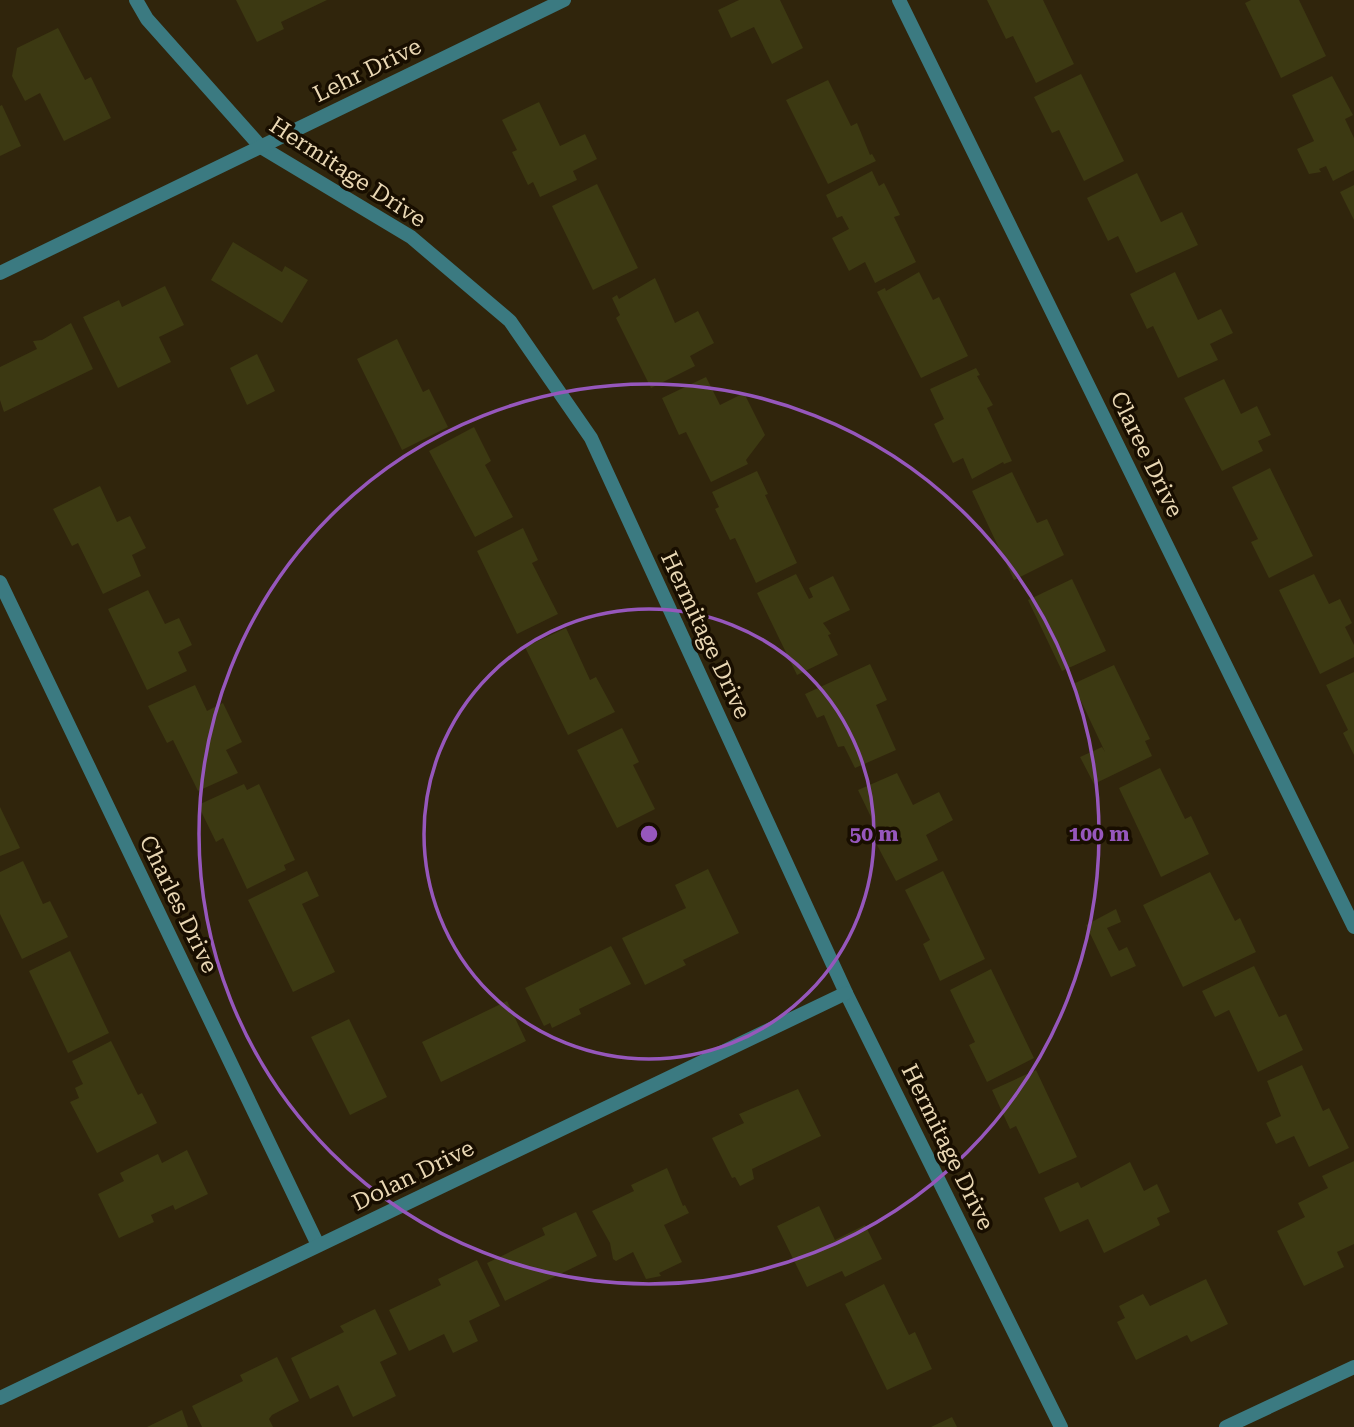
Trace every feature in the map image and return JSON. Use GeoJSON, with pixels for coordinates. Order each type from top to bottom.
{"type":"FeatureCollection","features":[{"type":"Feature","properties":{"kind":"street","name":"Hermitage Drive"},"geometry":{"type":"LineString","coordinates":[[136,0],[147,19],[261,147],[411,237],[510,321],[591,438],[846,993],[1061,1427]]}},
{"type":"Feature","properties":{"kind":"street","name":"Lehr Drive"},"geometry":{"type":"LineString","coordinates":[[0,273],[564,0]]}},
{"type":"Feature","properties":{"kind":"street","name":"Claree Drive"},"geometry":{"type":"LineString","coordinates":[[899,0],[1354,927]]}},
{"type":"Feature","properties":{"kind":"street","name":"Charles Drive"},"geometry":{"type":"LineString","coordinates":[[0,582],[318,1245]]}},
{"type":"Feature","properties":{"kind":"street","name":"Dolan Drive"},"geometry":{"type":"LineString","coordinates":[[0,1398],[846,993]]}},
{"type":"Feature","properties":{"kind":"street"},"geometry":{"type":"LineString","coordinates":[[1226,1427],[1354,1367]]}},
{"type":"Feature","properties":{"kind":"building"},"geometry":{"type":"Polygon","coordinates":[[[236,0],[327,0],[281,22],[284,29],[257,42],[236,0]]]}},
{"type":"Feature","properties":{"kind":"building"},"geometry":{"type":"Polygon","coordinates":[[[739,0],[780,0],[803,48],[772,64],[754,27],[731,38],[718,10],[739,0]]]}},
{"type":"Feature","properties":{"kind":"building"},"geometry":{"type":"Polygon","coordinates":[[[987,0],[1043,0],[1074,64],[1036,83],[1013,36],[1006,39],[987,0]]]}},
{"type":"Feature","properties":{"kind":"building"},"geometry":{"type":"Polygon","coordinates":[[[1251,0],[1299,0],[1326,56],[1281,78],[1245,3],[1251,0]]]}},
{"type":"Feature","properties":{"kind":"building"},"geometry":{"type":"Polygon","coordinates":[[[58,28],[85,80],[91,77],[111,118],[64,141],[40,93],[25,101],[12,76],[17,48],[58,28]]]}},
{"type":"Feature","properties":{"kind":"building"},"geometry":{"type":"Polygon","coordinates":[[[1081,74],[1124,161],[1084,181],[1059,130],[1052,133],[1034,97],[1081,74]]]}},
{"type":"Feature","properties":{"kind":"building"},"geometry":{"type":"Polygon","coordinates":[[[1332,76],[1353,115],[1345,119],[1354,138],[1354,170],[1333,181],[1326,166],[1319,169],[1321,172],[1309,174],[1297,149],[1314,141],[1292,95],[1332,76]]]}},
{"type":"Feature","properties":{"kind":"building"},"geometry":{"type":"Polygon","coordinates":[[[828,80],[851,126],[857,123],[870,155],[872,154],[876,161],[828,184],[786,100],[828,80]]]}},
{"type":"Feature","properties":{"kind":"building"},"geometry":{"type":"Polygon","coordinates":[[[539,102],[560,146],[585,134],[597,159],[573,171],[577,180],[540,197],[533,182],[528,185],[512,152],[517,150],[502,120],[539,102]]]}},
{"type":"Feature","properties":{"kind":"building"},"geometry":{"type":"Polygon","coordinates":[[[2,105],[21,146],[0,156],[0,106],[2,105]]]}},
{"type":"Feature","properties":{"kind":"building"},"geometry":{"type":"Polygon","coordinates":[[[872,171],[879,186],[884,183],[900,215],[894,217],[916,262],[875,283],[865,262],[849,271],[832,238],[849,229],[842,216],[837,218],[826,195],[872,171]]]}},
{"type":"Feature","properties":{"kind":"building"},"geometry":{"type":"Polygon","coordinates":[[[1137,173],[1161,222],[1182,212],[1198,245],[1136,273],[1118,236],[1108,241],[1087,198],[1137,173]]]}},
{"type":"Feature","properties":{"kind":"building"},"geometry":{"type":"Polygon","coordinates":[[[597,184],[638,268],[593,290],[552,206],[597,184]]]}},
{"type":"Feature","properties":{"kind":"building"},"geometry":{"type":"Polygon","coordinates":[[[1354,185],[1354,220],[1340,192],[1354,185]]]}},
{"type":"Feature","properties":{"kind":"building"},"geometry":{"type":"Polygon","coordinates":[[[233,242],[282,272],[285,266],[308,280],[282,323],[211,280],[233,242]]]}},
{"type":"Feature","properties":{"kind":"building"},"geometry":{"type":"Polygon","coordinates":[[[919,272],[933,300],[939,297],[968,356],[921,378],[877,292],[885,288],[886,291],[919,272]]]}},
{"type":"Feature","properties":{"kind":"building"},"geometry":{"type":"Polygon","coordinates":[[[1175,272],[1198,320],[1221,309],[1233,333],[1210,344],[1218,360],[1178,378],[1153,326],[1147,329],[1130,294],[1175,272]]]}},
{"type":"Feature","properties":{"kind":"building"},"geometry":{"type":"Polygon","coordinates":[[[655,278],[675,323],[698,311],[714,343],[690,356],[695,366],[651,388],[616,318],[620,315],[612,298],[617,295],[619,299],[655,278]]]}},
{"type":"Feature","properties":{"kind":"building"},"geometry":{"type":"Polygon","coordinates":[[[165,286],[184,325],[159,337],[171,362],[118,388],[83,317],[119,300],[122,307],[165,286]]]}},
{"type":"Feature","properties":{"kind":"building"},"geometry":{"type":"Polygon","coordinates":[[[71,323],[93,369],[4,412],[0,400],[0,367],[37,349],[33,341],[42,340],[71,323]]]}},
{"type":"Feature","properties":{"kind":"building"},"geometry":{"type":"Polygon","coordinates":[[[397,339],[423,392],[429,389],[448,427],[402,450],[357,359],[397,339]]]}},
{"type":"Feature","properties":{"kind":"building"},"geometry":{"type":"Polygon","coordinates":[[[257,354],[275,391],[247,405],[230,368],[257,354]]]}},
{"type":"Feature","properties":{"kind":"building"},"geometry":{"type":"Polygon","coordinates":[[[976,368],[980,375],[977,376],[993,405],[987,408],[1012,461],[1003,462],[972,479],[963,458],[953,463],[940,437],[934,424],[944,419],[930,389],[976,368]]]}},
{"type":"Feature","properties":{"kind":"building"},"geometry":{"type":"Polygon","coordinates":[[[706,377],[720,405],[744,393],[765,435],[746,460],[748,464],[711,482],[686,432],[679,435],[662,398],[706,377]]]}},
{"type":"Feature","properties":{"kind":"building"},"geometry":{"type":"Polygon","coordinates":[[[1224,379],[1241,414],[1257,406],[1271,435],[1258,441],[1263,451],[1222,471],[1184,398],[1224,379]]]}},
{"type":"Feature","properties":{"kind":"building"},"geometry":{"type":"Polygon","coordinates":[[[474,427],[491,461],[485,465],[513,517],[475,537],[429,451],[474,427]]]}},
{"type":"Feature","properties":{"kind":"building"},"geometry":{"type":"Polygon","coordinates":[[[1270,468],[1313,556],[1269,578],[1251,542],[1258,539],[1232,487],[1270,468]]]}},
{"type":"Feature","properties":{"kind":"building"},"geometry":{"type":"Polygon","coordinates":[[[757,471],[768,494],[765,495],[797,563],[756,583],[735,538],[730,540],[715,509],[719,507],[712,492],[757,471]]]}},
{"type":"Feature","properties":{"kind":"building"},"geometry":{"type":"Polygon","coordinates":[[[1012,472],[1037,523],[1047,519],[1064,555],[1014,580],[972,491],[1012,472]]]}},
{"type":"Feature","properties":{"kind":"building"},"geometry":{"type":"Polygon","coordinates":[[[100,486],[117,522],[130,516],[146,548],[132,555],[141,576],[103,594],[78,543],[72,546],[53,509],[100,486]]]}},
{"type":"Feature","properties":{"kind":"building"},"geometry":{"type":"Polygon","coordinates":[[[523,528],[538,560],[532,563],[558,614],[517,634],[477,551],[523,528]]]}},
{"type":"Feature","properties":{"kind":"building"},"geometry":{"type":"Polygon","coordinates":[[[796,574],[809,599],[813,597],[809,588],[833,576],[850,610],[823,623],[831,634],[828,635],[838,655],[797,675],[757,593],[796,574]]]}},
{"type":"Feature","properties":{"kind":"building"},"geometry":{"type":"Polygon","coordinates":[[[1314,574],[1329,604],[1340,599],[1352,623],[1345,627],[1354,645],[1354,657],[1320,674],[1279,590],[1314,574]]]}},
{"type":"Feature","properties":{"kind":"building"},"geometry":{"type":"Polygon","coordinates":[[[1072,579],[1106,651],[1062,671],[1028,600],[1072,579]]]}},
{"type":"Feature","properties":{"kind":"building"},"geometry":{"type":"Polygon","coordinates":[[[148,590],[165,624],[179,618],[192,645],[178,652],[187,671],[147,690],[108,609],[148,590]]]}},
{"type":"Feature","properties":{"kind":"building"},"geometry":{"type":"Polygon","coordinates":[[[566,628],[590,680],[596,677],[615,712],[568,735],[525,647],[566,628]]]}},
{"type":"Feature","properties":{"kind":"building"},"geometry":{"type":"Polygon","coordinates":[[[870,664],[887,700],[876,705],[896,750],[855,768],[844,746],[838,747],[824,715],[817,718],[805,694],[870,664]]]}},
{"type":"Feature","properties":{"kind":"building"},"geometry":{"type":"Polygon","coordinates":[[[1114,665],[1150,739],[1145,741],[1152,756],[1094,784],[1080,757],[1102,747],[1105,752],[1073,684],[1114,665]]]}},
{"type":"Feature","properties":{"kind":"building"},"geometry":{"type":"Polygon","coordinates":[[[1354,672],[1354,755],[1343,733],[1348,730],[1326,685],[1354,672]]]}},
{"type":"Feature","properties":{"kind":"building"},"geometry":{"type":"Polygon","coordinates":[[[195,685],[207,711],[223,703],[242,742],[226,750],[238,773],[198,791],[173,740],[167,743],[148,706],[195,685]]]}},
{"type":"Feature","properties":{"kind":"building"},"geometry":{"type":"Polygon","coordinates":[[[622,728],[639,762],[633,765],[655,809],[617,828],[577,750],[622,728]]]}},
{"type":"Feature","properties":{"kind":"building"},"geometry":{"type":"Polygon","coordinates":[[[1160,768],[1185,819],[1191,816],[1209,854],[1161,877],[1119,788],[1160,768]]]}},
{"type":"Feature","properties":{"kind":"building"},"geometry":{"type":"Polygon","coordinates":[[[897,773],[913,805],[939,792],[953,820],[926,835],[938,860],[896,881],[877,845],[883,842],[858,790],[897,773]]]}},
{"type":"Feature","properties":{"kind":"building"},"geometry":{"type":"Polygon","coordinates":[[[244,784],[247,790],[259,784],[295,860],[284,865],[286,870],[247,889],[223,838],[216,842],[198,805],[244,784]]]}},
{"type":"Feature","properties":{"kind":"building"},"geometry":{"type":"Polygon","coordinates":[[[0,807],[20,848],[0,856],[0,807]]]}},
{"type":"Feature","properties":{"kind":"building"},"geometry":{"type":"Polygon","coordinates":[[[23,861],[43,904],[50,901],[68,937],[22,959],[0,914],[0,872],[23,861]]]}},
{"type":"Feature","properties":{"kind":"building"},"geometry":{"type":"Polygon","coordinates":[[[708,869],[739,933],[683,960],[686,965],[645,985],[622,938],[686,908],[675,885],[708,869]]]}},
{"type":"Feature","properties":{"kind":"building"},"geometry":{"type":"Polygon","coordinates":[[[307,871],[319,896],[302,904],[335,972],[293,992],[248,900],[307,871]]]}},
{"type":"Feature","properties":{"kind":"building"},"geometry":{"type":"Polygon","coordinates":[[[943,871],[985,959],[940,981],[923,944],[930,940],[905,890],[943,871]]]}},
{"type":"Feature","properties":{"kind":"building"},"geometry":{"type":"Polygon","coordinates":[[[1210,872],[1235,921],[1240,918],[1256,952],[1183,987],[1143,905],[1210,872]]]}},
{"type":"Feature","properties":{"kind":"building"},"geometry":{"type":"Polygon","coordinates":[[[1116,909],[1121,922],[1107,928],[1119,951],[1127,947],[1136,966],[1111,977],[1086,925],[1116,909]]]}},
{"type":"Feature","properties":{"kind":"building"},"geometry":{"type":"Polygon","coordinates":[[[611,946],[631,984],[579,1009],[581,1014],[552,1028],[550,1023],[544,1026],[525,988],[611,946]]]}},
{"type":"Feature","properties":{"kind":"building"},"geometry":{"type":"Polygon","coordinates":[[[70,951],[109,1033],[68,1053],[29,971],[70,951]]]}},
{"type":"Feature","properties":{"kind":"building"},"geometry":{"type":"Polygon","coordinates":[[[1254,966],[1279,1017],[1286,1014],[1303,1050],[1258,1072],[1229,1010],[1215,1017],[1202,991],[1254,966]]]}},
{"type":"Feature","properties":{"kind":"building"},"geometry":{"type":"Polygon","coordinates":[[[991,969],[1034,1058],[987,1082],[969,1045],[975,1042],[950,990],[991,969]]]}},
{"type":"Feature","properties":{"kind":"building"},"geometry":{"type":"Polygon","coordinates":[[[507,1001],[526,1041],[441,1082],[422,1042],[507,1001]]]}},
{"type":"Feature","properties":{"kind":"building"},"geometry":{"type":"Polygon","coordinates":[[[349,1019],[387,1097],[350,1115],[311,1037],[349,1019]]]}},
{"type":"Feature","properties":{"kind":"building"},"geometry":{"type":"Polygon","coordinates":[[[111,1041],[138,1095],[142,1093],[157,1123],[97,1153],[70,1102],[79,1098],[75,1088],[83,1084],[72,1061],[111,1041]]]}},
{"type":"Feature","properties":{"kind":"building"},"geometry":{"type":"Polygon","coordinates":[[[1302,1065],[1323,1111],[1329,1108],[1349,1148],[1309,1167],[1294,1136],[1276,1144],[1266,1123],[1281,1116],[1267,1081],[1302,1065]]]}},
{"type":"Feature","properties":{"kind":"building"},"geometry":{"type":"Polygon","coordinates":[[[1036,1070],[1077,1157],[1039,1174],[1016,1126],[1010,1129],[992,1090],[1036,1070]]]}},
{"type":"Feature","properties":{"kind":"building"},"geometry":{"type":"Polygon","coordinates":[[[798,1089],[821,1136],[752,1169],[754,1179],[740,1186],[735,1177],[732,1178],[712,1138],[744,1123],[739,1114],[798,1089]]]}},
{"type":"Feature","properties":{"kind":"building"},"geometry":{"type":"Polygon","coordinates":[[[187,1150],[208,1194],[175,1210],[173,1205],[151,1215],[154,1222],[119,1238],[98,1194],[124,1181],[120,1173],[158,1154],[162,1163],[187,1150]]]}},
{"type":"Feature","properties":{"kind":"building"},"geometry":{"type":"Polygon","coordinates":[[[1354,1161],[1354,1244],[1337,1252],[1344,1267],[1304,1286],[1277,1231],[1305,1217],[1298,1203],[1328,1188],[1322,1176],[1354,1161]]]}},
{"type":"Feature","properties":{"kind":"building"},"geometry":{"type":"Polygon","coordinates":[[[1130,1162],[1144,1191],[1157,1184],[1170,1212],[1157,1218],[1160,1225],[1104,1253],[1088,1219],[1060,1232],[1044,1198],[1078,1182],[1081,1188],[1130,1162]]]}},
{"type":"Feature","properties":{"kind":"building"},"geometry":{"type":"Polygon","coordinates":[[[667,1168],[683,1206],[685,1205],[689,1213],[664,1225],[682,1262],[659,1273],[661,1276],[646,1279],[633,1252],[616,1261],[613,1259],[610,1243],[592,1211],[634,1191],[631,1185],[667,1168]]]}},
{"type":"Feature","properties":{"kind":"building"},"geometry":{"type":"Polygon","coordinates":[[[819,1206],[835,1240],[865,1225],[882,1259],[845,1277],[842,1271],[807,1287],[777,1226],[819,1206]]]}},
{"type":"Feature","properties":{"kind":"building"},"geometry":{"type":"Polygon","coordinates":[[[576,1212],[597,1256],[505,1301],[487,1263],[545,1235],[542,1228],[576,1212]]]}},
{"type":"Feature","properties":{"kind":"building"},"geometry":{"type":"Polygon","coordinates":[[[477,1260],[500,1306],[469,1321],[478,1341],[453,1353],[444,1334],[409,1351],[389,1310],[441,1285],[438,1279],[477,1260]]]}},
{"type":"Feature","properties":{"kind":"building"},"geometry":{"type":"Polygon","coordinates":[[[1206,1279],[1228,1324],[1191,1342],[1187,1335],[1136,1360],[1117,1322],[1125,1318],[1119,1306],[1143,1294],[1150,1306],[1206,1279]]]}},
{"type":"Feature","properties":{"kind":"building"},"geometry":{"type":"Polygon","coordinates":[[[884,1284],[909,1335],[915,1332],[932,1369],[887,1390],[845,1304],[884,1284]]]}},
{"type":"Feature","properties":{"kind":"building"},"geometry":{"type":"Polygon","coordinates":[[[375,1309],[397,1354],[380,1362],[396,1396],[353,1417],[338,1385],[310,1399],[291,1358],[344,1332],[340,1326],[375,1309]]]}},
{"type":"Feature","properties":{"kind":"building"},"geometry":{"type":"Polygon","coordinates":[[[277,1357],[299,1401],[272,1415],[269,1419],[273,1427],[202,1427],[192,1406],[243,1381],[240,1375],[277,1357]]]}},
{"type":"Feature","properties":{"kind":"building"},"geometry":{"type":"Polygon","coordinates":[[[182,1410],[188,1427],[147,1427],[182,1410]]]}},
{"type":"Feature","properties":{"kind":"building"},"geometry":{"type":"Polygon","coordinates":[[[952,1417],[957,1427],[931,1427],[952,1417]]]}}]}
